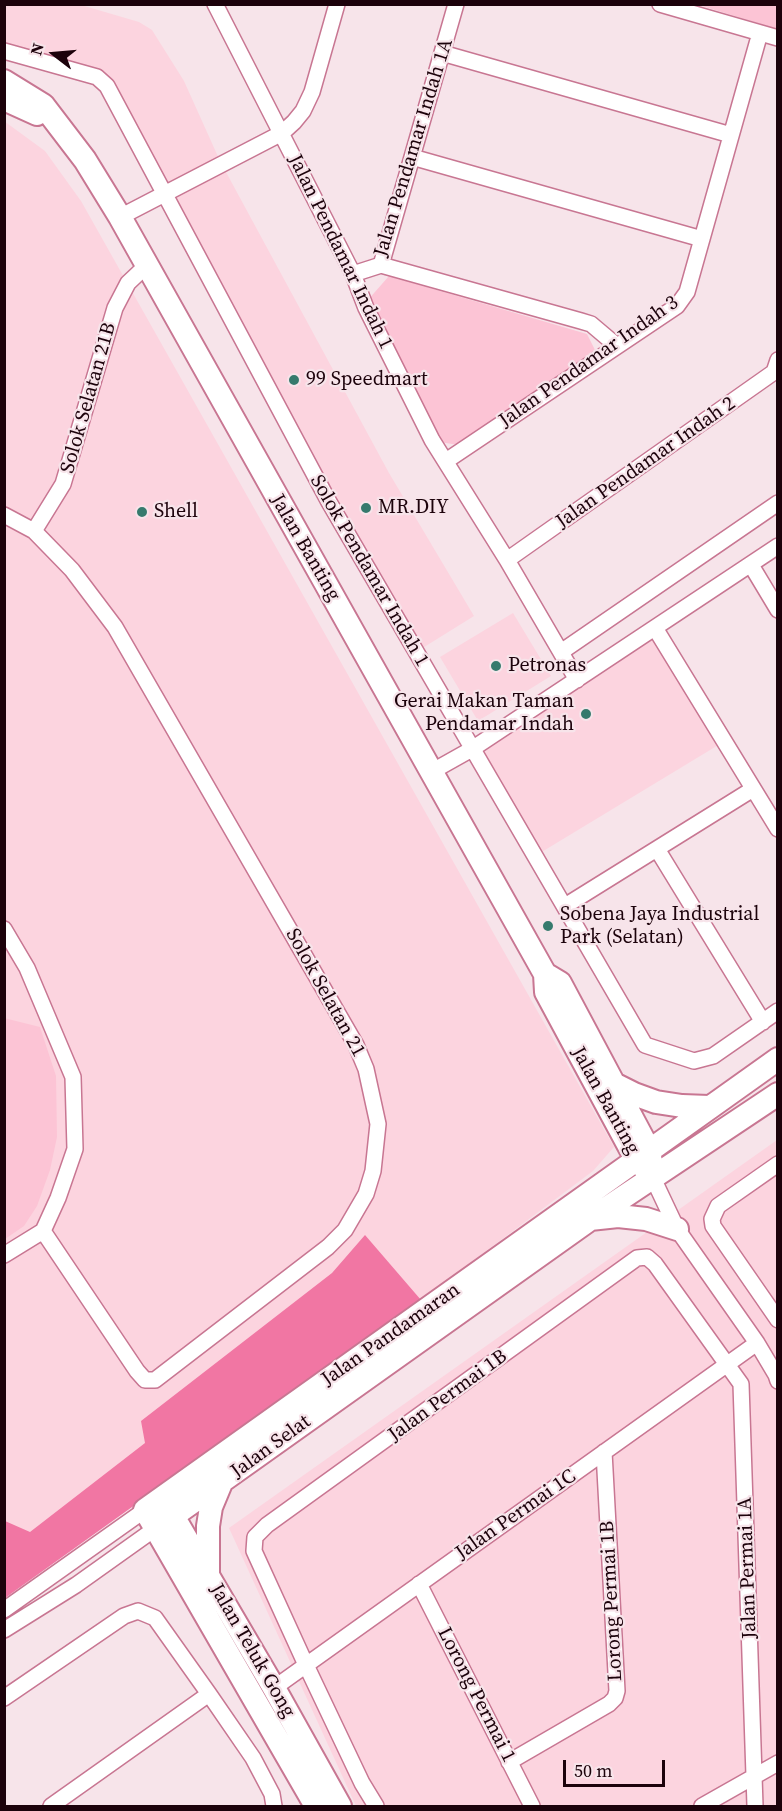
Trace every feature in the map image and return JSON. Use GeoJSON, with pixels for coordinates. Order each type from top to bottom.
{"type":"FeatureCollection","features":[{"type":"Feature","properties":{"kind":"main road","name":"Jalan Banting"},"geometry":{"type":"LineString","coordinates":[[4,81],[43,105],[85,160],[120,217],[545,974],[546,992],[643,1155]]}},
{"type":"Feature","properties":{"kind":"main road","name":"Jalan Banting"},"geometry":{"type":"LineString","coordinates":[[4,99],[58,127]]}},
{"type":"Feature","properties":{"kind":"main road","name":"Jalan Banting"},"geometry":{"type":"LineString","coordinates":[[545,974],[560,983],[614,1083],[652,1176]]}},
{"type":"Feature","properties":{"kind":"main road","name":"Jalan Pandamaran"},"geometry":{"type":"LineString","coordinates":[[159,1513],[643,1155],[777,1059]]}},
{"type":"Feature","properties":{"kind":"main road"},"geometry":{"type":"LineString","coordinates":[[614,1083],[656,1102],[682,1107],[709,1107]]}},
{"type":"Feature","properties":{"kind":"main road"},"geometry":{"type":"LineString","coordinates":[[652,1176],[777,1094]]}},
{"type":"Feature","properties":{"kind":"main road","name":"Jalan Selat"},"geometry":{"type":"LineString","coordinates":[[159,1513],[221,1482],[652,1176]]}},
{"type":"Feature","properties":{"kind":"main road"},"geometry":{"type":"LineString","coordinates":[[589,1220],[618,1216],[645,1220],[677,1229]]}},
{"type":"Feature","properties":{"kind":"main road"},"geometry":{"type":"LineString","coordinates":[[208,1576],[208,1526],[211,1507],[221,1482]]}},
{"type":"Feature","properties":{"kind":"main road","name":"Jalan Teluk Gong"},"geometry":{"type":"LineString","coordinates":[[159,1513],[208,1576],[340,1806]]}},
{"type":"Feature","properties":{"kind":"main road","name":"Jalan Teluk Gong"},"geometry":{"type":"LineString","coordinates":[[159,1513],[316,1806]]}},
{"type":"Feature","properties":{"kind":"street","name":"Jalan Pendamar Indah 1"},"geometry":{"type":"LineString","coordinates":[[215,4],[282,133],[432,440],[507,560],[577,680]]}},
{"type":"Feature","properties":{"kind":"street"},"geometry":{"type":"LineString","coordinates":[[120,217],[282,133],[303,111],[312,92],[337,4]]}},
{"type":"Feature","properties":{"kind":"street","name":"Jalan Pendamar Indah 1A"},"geometry":{"type":"LineString","coordinates":[[352,274],[381,265],[456,4]]}},
{"type":"Feature","properties":{"kind":"street"},"geometry":{"type":"LineString","coordinates":[[660,4],[682,8],[777,38]]}},
{"type":"Feature","properties":{"kind":"street","name":"Jalan Pendamar Indah 3"},"geometry":{"type":"LineString","coordinates":[[446,461],[676,306],[687,292],[760,33]]}},
{"type":"Feature","properties":{"kind":"street","name":"Solok Pendamar Indah 1"},"geometry":{"type":"LineString","coordinates":[[4,51],[97,77],[108,86],[328,502],[645,1045],[694,1061],[713,1056],[777,1011]]}},
{"type":"Feature","properties":{"kind":"street"},"geometry":{"type":"LineString","coordinates":[[442,53],[731,135]]}},
{"type":"Feature","properties":{"kind":"street"},"geometry":{"type":"LineString","coordinates":[[412,157],[702,239]]}},
{"type":"Feature","properties":{"kind":"street"},"geometry":{"type":"LineString","coordinates":[[381,265],[591,324],[617,346]]}},
{"type":"Feature","properties":{"kind":"street","name":"Solok Selatan 21B"},"geometry":{"type":"LineString","coordinates":[[34,531],[63,484],[115,308],[128,283],[146,266]]}},
{"type":"Feature","properties":{"kind":"street","name":"Jalan Pendamar Indah 2"},"geometry":{"type":"LineString","coordinates":[[507,560],[774,372],[777,360]]}},
{"type":"Feature","properties":{"kind":"street"},"geometry":{"type":"LineString","coordinates":[[561,652],[777,502]]}},
{"type":"Feature","properties":{"kind":"street","name":"Solok Selatan 21"},"geometry":{"type":"LineString","coordinates":[[4,515],[34,531],[72,570],[116,627],[356,1045],[366,1069],[378,1124],[373,1171],[366,1194],[345,1230],[328,1247],[155,1380],[145,1380],[137,1371],[43,1231]]}},
{"type":"Feature","properties":{"kind":"street"},"geometry":{"type":"LineString","coordinates":[[431,772],[472,749],[777,546]]}},
{"type":"Feature","properties":{"kind":"street"},"geometry":{"type":"LineString","coordinates":[[751,565],[777,610]]}},
{"type":"Feature","properties":{"kind":"street"},"geometry":{"type":"LineString","coordinates":[[655,628],[777,829]]}},
{"type":"Feature","properties":{"kind":"street"},"geometry":{"type":"LineString","coordinates":[[565,906],[753,789]]}},
{"type":"Feature","properties":{"kind":"street"},"geometry":{"type":"LineString","coordinates":[[657,849],[763,1022]]}},
{"type":"Feature","properties":{"kind":"street"},"geometry":{"type":"LineString","coordinates":[[4,929],[27,968],[73,1077],[75,1149],[58,1198],[43,1231],[4,1255]]}},
{"type":"Feature","properties":{"kind":"street"},"geometry":{"type":"LineString","coordinates":[[777,1164],[718,1206],[712,1219],[713,1226],[777,1320]]}},
{"type":"Feature","properties":{"kind":"street"},"geometry":{"type":"LineString","coordinates":[[652,1176],[677,1229],[757,1343],[776,1375],[777,1381]]}},
{"type":"Feature","properties":{"kind":"street","name":"Jalan Permai 1B"},"geometry":{"type":"LineString","coordinates":[[306,1665],[254,1551],[255,1537],[267,1525],[637,1258],[647,1257],[655,1264],[728,1364]]}},
{"type":"Feature","properties":{"kind":"street","name":"Jalan Permai 1C"},"geometry":{"type":"LineString","coordinates":[[274,1688],[757,1343]]}},
{"type":"Feature","properties":{"kind":"street","name":"Jalan Permai 1A"},"geometry":{"type":"LineString","coordinates":[[728,1364],[741,1384],[752,1654],[755,1806]]}},
{"type":"Feature","properties":{"kind":"street","name":"Lorong Permai 1B"},"geometry":{"type":"LineString","coordinates":[[509,1762],[609,1704],[615,1698],[617,1691],[604,1452]]}},
{"type":"Feature","properties":{"kind":"street","name":"Jalan Pandamaran"},"geometry":{"type":"LineString","coordinates":[[4,1610],[159,1513]]}},
{"type":"Feature","properties":{"kind":"street","name":"Jalan Selat"},"geometry":{"type":"LineString","coordinates":[[4,1630],[76,1585],[159,1513]]}},
{"type":"Feature","properties":{"kind":"street","name":"Lorong Permai 1"},"geometry":{"type":"LineString","coordinates":[[419,1584],[532,1806]]}},
{"type":"Feature","properties":{"kind":"street"},"geometry":{"type":"LineString","coordinates":[[4,1698],[124,1616],[138,1611],[155,1618],[209,1694],[253,1758],[272,1794],[274,1806]]}},
{"type":"Feature","properties":{"kind":"street"},"geometry":{"type":"LineString","coordinates":[[306,1665],[362,1783],[376,1806]]}},
{"type":"Feature","properties":{"kind":"street"},"geometry":{"type":"LineString","coordinates":[[51,1806],[209,1694]]}},
{"type":"Feature","properties":{"kind":"street"},"geometry":{"type":"LineString","coordinates":[[702,1806],[777,1763]]}},
{"type":"Feature","properties":{"kind":"shaded area"},"geometry":{"type":"Polygon","coordinates":[[[4,5],[81,5],[139,22],[152,30],[184,81],[220,161],[389,473],[474,616],[421,649],[331,495],[111,82],[5,45],[4,5]]]}},
{"type":"Feature","properties":{"kind":"shaded area"},"geometry":{"type":"Polygon","coordinates":[[[699,5],[777,5],[777,29],[699,5]]]}},
{"type":"Feature","properties":{"kind":"shaded area"},"geometry":{"type":"Polygon","coordinates":[[[4,121],[45,151],[81,201],[614,1147],[593,1171],[421,1300],[5,1598],[4,121]]]}},
{"type":"Feature","properties":{"kind":"shaded area"},"geometry":{"type":"Polygon","coordinates":[[[389,276],[587,334],[596,352],[459,445],[439,442],[367,301],[389,276]]]}},
{"type":"Feature","properties":{"kind":"shaded area"},"geometry":{"type":"Polygon","coordinates":[[[513,613],[551,676],[478,721],[440,657],[513,613]]]}},
{"type":"Feature","properties":{"kind":"shaded area"},"geometry":{"type":"Polygon","coordinates":[[[653,636],[720,744],[540,853],[479,751],[653,636]]]}},
{"type":"Feature","properties":{"kind":"shaded area"},"geometry":{"type":"Polygon","coordinates":[[[4,1018],[40,1027],[56,1076],[57,1137],[50,1170],[37,1206],[24,1226],[5,1239],[4,1018]]]}},
{"type":"Feature","properties":{"kind":"shaded area"},"geometry":{"type":"Polygon","coordinates":[[[777,1140],[777,1806],[356,1806],[229,1528],[777,1140]]]}},
{"type":"Feature","properties":{"kind":"shaded area"},"geometry":{"type":"Polygon","coordinates":[[[365,1235],[421,1300],[5,1598],[5,1521],[30,1532],[145,1443],[141,1421],[332,1273],[365,1235]]]}},
{"type":"Feature","properties":{"kind":"place","name":"99 Speedmart"},"geometry":{"type":"Point","coordinates":[294,380]}},
{"type":"Feature","properties":{"kind":"place","name":"MR.DIY"},"geometry":{"type":"Point","coordinates":[366,508]}},
{"type":"Feature","properties":{"kind":"place","name":"Shell"},"geometry":{"type":"Point","coordinates":[142,512]}},
{"type":"Feature","properties":{"kind":"place","name":"Petronas"},"geometry":{"type":"Point","coordinates":[496,666]}},
{"type":"Feature","properties":{"kind":"place","name":"Gerai Makan Taman Pendamar Indah"},"geometry":{"type":"Point","coordinates":[586,714]}},
{"type":"Feature","properties":{"kind":"place","name":"Sobena Jaya Industrial Park (Selatan)"},"geometry":{"type":"Point","coordinates":[548,926]}}]}
